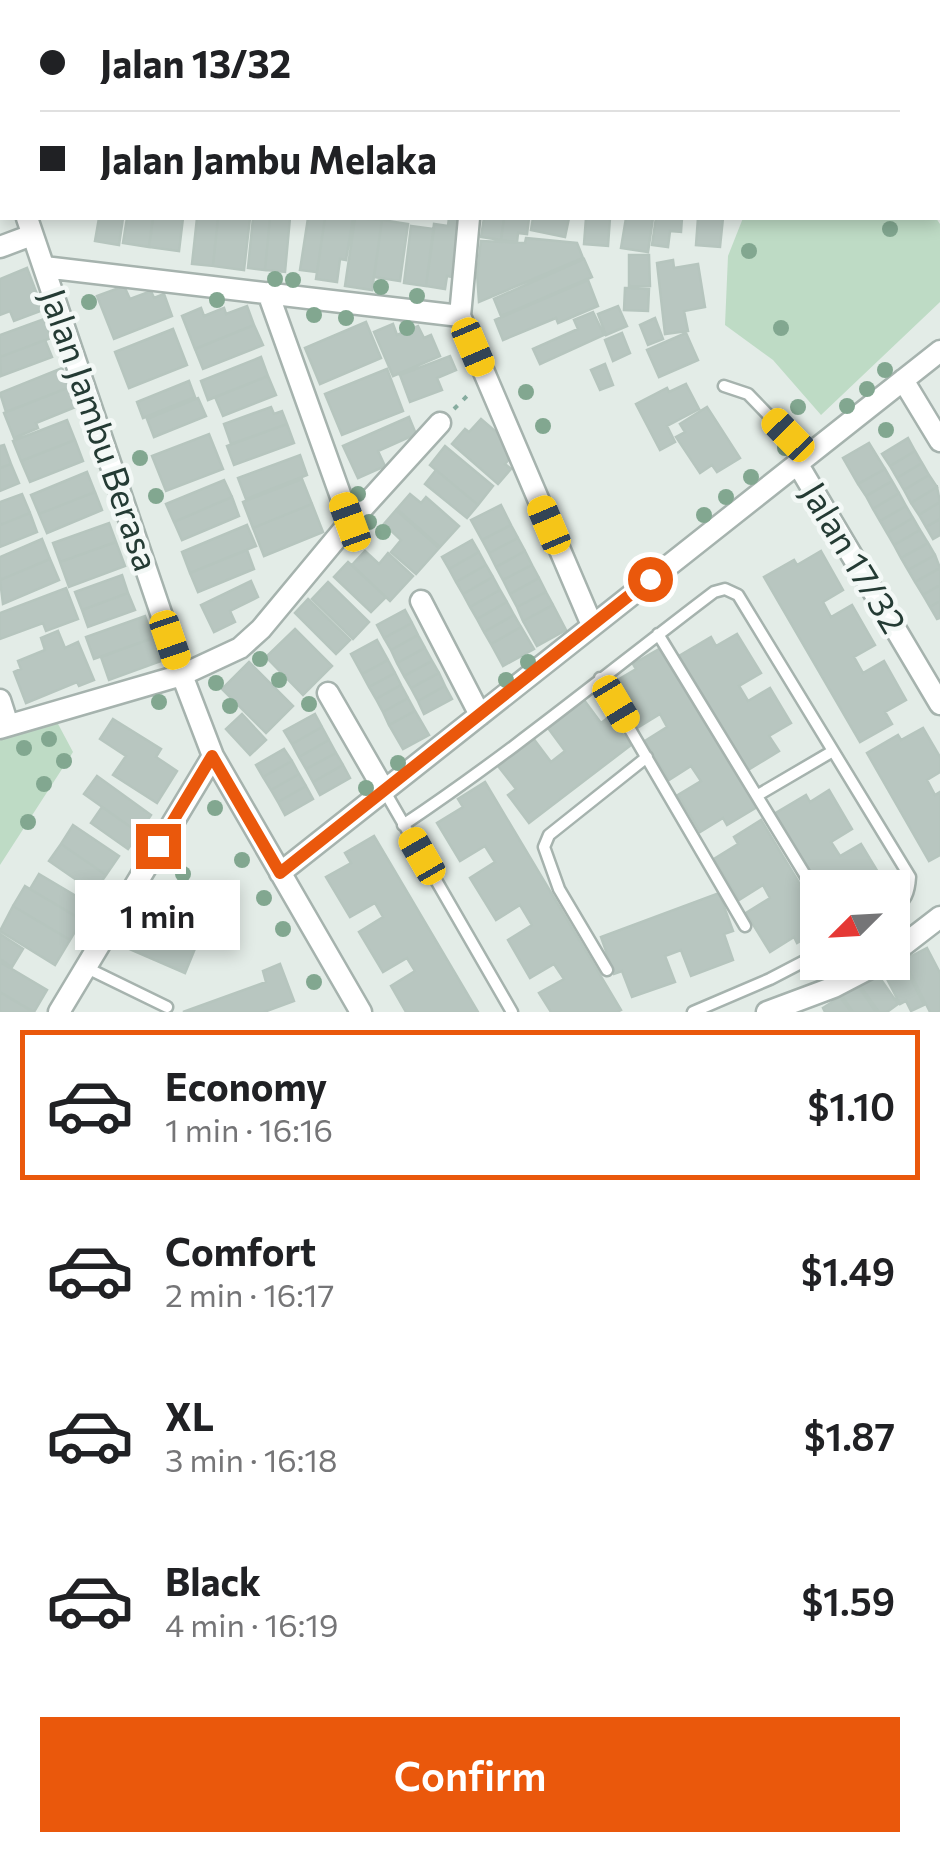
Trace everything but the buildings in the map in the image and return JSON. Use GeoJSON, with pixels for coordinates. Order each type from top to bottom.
{"type":"FeatureCollection","features":[{"type":"Feature","properties":{"kind":"street"},"geometry":{"type":"LineString","coordinates":[[469,220],[460,316],[592,626]]}},
{"type":"Feature","properties":{"kind":"street"},"geometry":{"type":"LineString","coordinates":[[0,246],[30,226]]}},
{"type":"Feature","properties":{"kind":"street","name":"Jalan Jambu Berasa"},"geometry":{"type":"LineString","coordinates":[[30,226],[212,756],[361,1012]]}},
{"type":"Feature","properties":{"kind":"street"},"geometry":{"type":"LineString","coordinates":[[44,266],[460,316]]}},
{"type":"Feature","properties":{"kind":"street"},"geometry":{"type":"LineString","coordinates":[[268,293],[350,522]]}},
{"type":"Feature","properties":{"kind":"street"},"geometry":{"type":"LineString","coordinates":[[280,873],[940,352]]}},
{"type":"Feature","properties":{"kind":"street"},"geometry":{"type":"LineString","coordinates":[[903,380],[940,441]]}},
{"type":"Feature","properties":{"kind":"street"},"geometry":{"type":"LineString","coordinates":[[0,700],[4,727],[182,676],[220,660],[261,629],[350,522],[440,423]]}},
{"type":"Feature","properties":{"kind":"street","name":"Jalan 17/32"},"geometry":{"type":"LineString","coordinates":[[802,459],[940,704]]}},
{"type":"Feature","properties":{"kind":"street"},"geometry":{"type":"LineString","coordinates":[[421,600],[480,714]]}},
{"type":"Feature","properties":{"kind":"street"},"geometry":{"type":"LineString","coordinates":[[328,693],[384,790]]}},
{"type":"Feature","properties":{"kind":"street"},"geometry":{"type":"LineString","coordinates":[[59,1012],[212,756]]}},
{"type":"Feature","properties":{"kind":"street"},"geometry":{"type":"LineString","coordinates":[[910,940],[940,917]]}},
{"type":"Feature","properties":{"kind":"street"},"geometry":{"type":"LineString","coordinates":[[767,1012],[847,980]]}},
{"type":"Feature","properties":{"kind":"lane"},"geometry":{"type":"LineString","coordinates":[[724,386],[748,394],[802,459]]}},
{"type":"Feature","properties":{"kind":"lane"},"geometry":{"type":"LineString","coordinates":[[404,825],[485,770],[714,592],[725,589],[738,595],[906,870]]}},
{"type":"Feature","properties":{"kind":"lane"},"geometry":{"type":"LineString","coordinates":[[658,634],[803,870]]}},
{"type":"Feature","properties":{"kind":"lane"},"geometry":{"type":"LineString","coordinates":[[600,678],[746,926]]}},
{"type":"Feature","properties":{"kind":"lane"},"geometry":{"type":"LineString","coordinates":[[758,795],[833,751]]}},
{"type":"Feature","properties":{"kind":"lane"},"geometry":{"type":"LineString","coordinates":[[607,970],[559,889],[544,847],[549,835],[647,756]]}},
{"type":"Feature","properties":{"kind":"lane"},"geometry":{"type":"LineString","coordinates":[[384,790],[512,1012]]}},
{"type":"Feature","properties":{"kind":"lane"},"geometry":{"type":"LineString","coordinates":[[693,1012],[800,963]]}},
{"type":"Feature","properties":{"kind":"lane"},"geometry":{"type":"LineString","coordinates":[[86,967],[167,1007]]}},
{"type":"Feature","properties":{"kind":"path"},"geometry":{"type":"LineString","coordinates":[[440,423],[486,378]]}},
{"type":"Feature","properties":{"kind":"green space"},"geometry":{"type":"Polygon","coordinates":[[[742,220],[937,220],[940,302],[821,415],[773,360],[725,325],[728,256],[742,220]]]}},
{"type":"Feature","properties":{"kind":"green space"},"geometry":{"type":"Polygon","coordinates":[[[57,722],[73,752],[0,865],[0,740],[57,722]]]}},
{"type":"Feature","properties":{"kind":"route"},"geometry":{"type":"LineString","coordinates":[[158,846],[212,756],[280,873],[650,579]]}}]}
